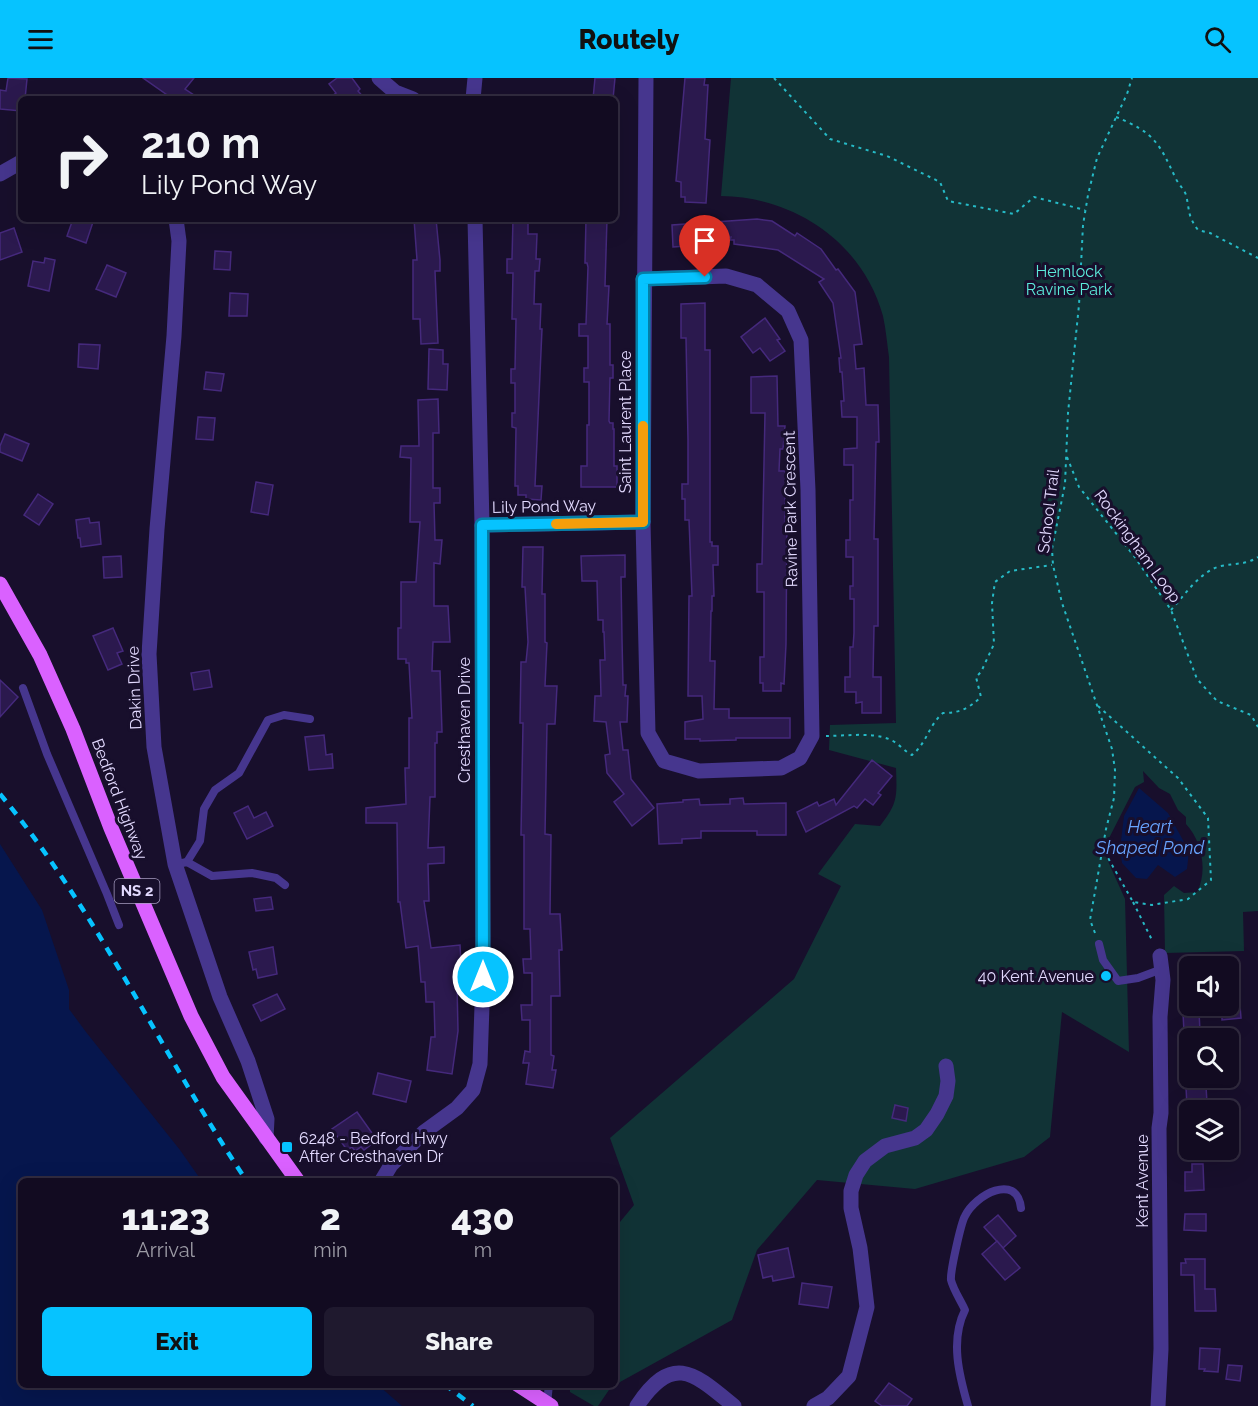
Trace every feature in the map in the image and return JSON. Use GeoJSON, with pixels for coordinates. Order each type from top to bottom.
{"type":"FeatureCollection","features":[{"type":"Feature","properties":{"kind":"main road","name":"Bedford Highway"},"geometry":{"type":"LineString","coordinates":[[0,584],[40,655],[69,720],[111,828],[191,1016],[223,1077],[296,1178]]}},
{"type":"Feature","properties":{"kind":"main road"},"geometry":{"type":"LineString","coordinates":[[523,1388],[549,1405]]}},
{"type":"Feature","properties":{"kind":"street"},"geometry":{"type":"LineString","coordinates":[[379,78],[394,92],[404,96]]}},
{"type":"Feature","properties":{"kind":"street"},"geometry":{"type":"LineString","coordinates":[[473,96],[475,78]]}},
{"type":"Feature","properties":{"kind":"street","name":"Saint Laurent Place"},"geometry":{"type":"LineString","coordinates":[[646,78],[643,522],[648,733],[664,761],[699,771],[781,768],[800,758],[812,736]]}},
{"type":"Feature","properties":{"kind":"street"},"geometry":{"type":"LineString","coordinates":[[0,174],[18,164]]}},
{"type":"Feature","properties":{"kind":"street","name":"Dakin Drive"},"geometry":{"type":"LineString","coordinates":[[176,222],[178,241],[174,336],[149,654],[154,747],[181,863],[220,997],[248,1061],[267,1119],[266,1138]]}},
{"type":"Feature","properties":{"kind":"street","name":"Cresthaven Drive"},"geometry":{"type":"LineString","coordinates":[[383,1178],[392,1164],[424,1132],[458,1108],[473,1090],[480,1064],[483,977],[482,525],[475,222]]}},
{"type":"Feature","properties":{"kind":"street","name":"Ravine Park Crescent"},"geometry":{"type":"LineString","coordinates":[[643,279],[726,276],[757,285],[788,311],[801,340],[808,490],[812,736]]}},
{"type":"Feature","properties":{"kind":"street","name":"Lily Pond Way"},"geometry":{"type":"LineString","coordinates":[[482,525],[643,522]]}},
{"type":"Feature","properties":{"kind":"street","name":"Kent Avenue"},"geometry":{"type":"LineString","coordinates":[[1158,1406],[1161,1349],[1161,962]]}},
{"type":"Feature","properties":{"kind":"street"},"geometry":{"type":"LineString","coordinates":[[814,1406],[828,1398],[849,1376],[867,1307],[860,1248],[851,1208],[851,1191],[856,1175],[865,1161],[885,1146],[915,1138],[926,1130],[946,1096],[946,1066]]}},
{"type":"Feature","properties":{"kind":"street"},"geometry":{"type":"LineString","coordinates":[[637,1406],[651,1385],[665,1376],[680,1373],[703,1380],[734,1406]]}},
{"type":"Feature","properties":{"kind":"lane"},"geometry":{"type":"LineString","coordinates":[[23,688],[47,754],[119,925]]}},
{"type":"Feature","properties":{"kind":"lane"},"geometry":{"type":"LineString","coordinates":[[285,885],[276,878],[252,873],[212,876],[181,863],[200,841],[204,809],[215,790],[239,773],[268,720],[284,716],[310,719]]}},
{"type":"Feature","properties":{"kind":"lane"},"geometry":{"type":"LineString","coordinates":[[1099,944],[1103,960],[1118,981],[1138,978],[1161,962]]}},
{"type":"Feature","properties":{"kind":"lane"},"geometry":{"type":"LineString","coordinates":[[968,1406],[958,1374],[956,1350],[961,1317],[965,1310],[951,1279],[961,1226],[965,1215],[977,1200],[994,1189],[1008,1190],[1018,1198],[1021,1208]]}},
{"type":"Feature","properties":{"kind":"lane"},"geometry":{"type":"LineString","coordinates":[[549,1388],[549,1405]]}},
{"type":"Feature","properties":{"kind":"path"},"geometry":{"type":"LineString","coordinates":[[774,78],[830,139],[887,156],[940,182],[948,201],[1014,214],[1034,197],[1085,210]]}},
{"type":"Feature","properties":{"kind":"path","name":"School Trail"},"geometry":{"type":"LineString","coordinates":[[1099,944],[1090,920],[1102,847],[1114,798],[1115,770],[1112,749],[1062,603],[1053,565],[1052,549],[1065,484],[1068,413],[1079,305],[1085,210],[1097,158],[1127,94],[1132,78]]}},
{"type":"Feature","properties":{"kind":"path"},"geometry":{"type":"LineString","coordinates":[[1116,117],[1142,128],[1154,140],[1185,192],[1190,218],[1198,230],[1210,233],[1258,258]]}},
{"type":"Feature","properties":{"kind":"path","name":"Rockingham Loop"},"geometry":{"type":"LineString","coordinates":[[1066,454],[1079,487],[1134,556],[1172,610],[1197,680],[1217,701],[1251,715],[1258,727]]}},
{"type":"Feature","properties":{"kind":"path"},"geometry":{"type":"LineString","coordinates":[[1172,610],[1203,575],[1219,566],[1250,562],[1258,557]]}},
{"type":"Feature","properties":{"kind":"path"},"geometry":{"type":"LineString","coordinates":[[812,736],[874,736],[891,739],[902,750],[912,755],[920,749],[933,722],[943,713],[956,713],[981,697],[976,677],[981,672],[994,644],[992,603],[995,582],[1010,571],[1053,565]]}},
{"type":"Feature","properties":{"kind":"path"},"geometry":{"type":"LineString","coordinates":[[1096,704],[1178,778],[1208,818],[1211,880],[1188,899],[1152,905],[1133,902]]}},
{"type":"Feature","properties":{"kind":"path"},"geometry":{"type":"LineString","coordinates":[[1102,847],[1133,902],[1161,962]]}},
{"type":"Feature","properties":{"kind":"green space","name":"Hemlock Ravine Park"},"geometry":{"type":"Polygon","coordinates":[[[731,78],[1258,78],[1258,911],[1243,912],[1244,951],[1165,953],[1164,895],[1174,886],[1184,893],[1197,892],[1202,875],[1202,856],[1192,831],[1186,824],[1186,817],[1178,810],[1170,794],[1159,788],[1143,771],[1144,782],[1135,787],[1103,850],[1125,899],[1129,1052],[1062,1012],[1050,1137],[1024,1157],[915,1189],[817,1180],[757,1250],[732,1320],[618,1383],[618,1224],[634,1205],[610,1138],[794,979],[841,886],[818,874],[855,824],[880,826],[893,805],[896,793],[896,768],[829,750],[830,725],[896,723],[889,357],[883,316],[873,290],[860,267],[842,246],[822,229],[800,215],[775,205],[748,198],[721,196],[731,78]]]}},
{"type":"Feature","properties":{"kind":"green space","name":"Hemlock Ravine Park"},"geometry":{"type":"Polygon","coordinates":[[[570,1388],[610,1388],[598,1406],[570,1392],[570,1388]]]}},
{"type":"Feature","properties":{"kind":"water","name":"Heart Shaped Pond"},"geometry":{"type":"Polygon","coordinates":[[[1139,788],[1168,813],[1189,851],[1187,869],[1175,877],[1158,865],[1147,879],[1136,878],[1122,863],[1120,849],[1124,816],[1139,788]]]}},
{"type":"Feature","properties":{"kind":"water"},"geometry":{"type":"Polygon","coordinates":[[[0,844],[42,910],[69,990],[69,1009],[200,1178],[18,1178],[18,1388],[381,1388],[402,1406],[0,1406],[0,844]]]}},
{"type":"Feature","properties":{"kind":"building"},"geometry":{"type":"Polygon","coordinates":[[[8,78],[27,79],[25,96],[18,96],[18,111],[0,109],[0,90],[6,91],[8,78]]]}},
{"type":"Feature","properties":{"kind":"building"},"geometry":{"type":"Polygon","coordinates":[[[143,78],[194,78],[185,89],[196,96],[169,96],[143,78]]]}},
{"type":"Feature","properties":{"kind":"building"},"geometry":{"type":"Polygon","coordinates":[[[337,78],[352,78],[362,96],[332,96],[336,93],[329,84],[337,78]]]}},
{"type":"Feature","properties":{"kind":"building"},"geometry":{"type":"Polygon","coordinates":[[[595,78],[615,78],[613,96],[593,96],[595,78]]]}},
{"type":"Feature","properties":{"kind":"building"},"geometry":{"type":"Polygon","coordinates":[[[685,78],[705,78],[704,85],[708,85],[705,139],[710,140],[706,203],[685,202],[685,197],[681,197],[681,182],[676,181],[685,78]]]}},
{"type":"Feature","properties":{"kind":"building"},"geometry":{"type":"Polygon","coordinates":[[[757,219],[772,221],[795,236],[797,233],[821,249],[855,292],[862,344],[854,345],[856,369],[864,368],[866,405],[878,405],[879,442],[876,442],[874,539],[878,539],[878,626],[874,626],[873,677],[881,677],[881,713],[862,713],[862,702],[856,703],[856,692],[845,692],[845,677],[850,677],[850,647],[853,647],[854,599],[850,599],[850,586],[853,586],[853,557],[846,557],[846,540],[850,540],[853,465],[844,465],[844,449],[857,448],[857,417],[842,417],[841,401],[844,401],[839,358],[841,358],[833,303],[819,282],[824,279],[778,250],[734,244],[734,240],[730,240],[731,237],[703,239],[703,245],[673,247],[672,225],[757,219]]]}},
{"type":"Feature","properties":{"kind":"building"},"geometry":{"type":"Polygon","coordinates":[[[72,222],[93,222],[86,243],[67,236],[72,222]]]}},
{"type":"Feature","properties":{"kind":"building"},"geometry":{"type":"Polygon","coordinates":[[[414,222],[436,222],[440,260],[440,271],[435,271],[438,343],[421,344],[420,319],[413,319],[413,260],[417,260],[414,222]]]}},
{"type":"Feature","properties":{"kind":"building"},"geometry":{"type":"Polygon","coordinates":[[[513,222],[528,222],[528,234],[537,234],[536,259],[540,259],[539,271],[535,271],[534,304],[541,304],[540,329],[542,329],[535,486],[542,486],[541,500],[526,499],[526,495],[518,495],[518,486],[515,486],[516,428],[512,427],[512,413],[515,413],[515,383],[511,383],[511,369],[515,369],[516,319],[512,319],[513,273],[507,273],[507,259],[512,259],[513,222]]]}},
{"type":"Feature","properties":{"kind":"building"},"geometry":{"type":"Polygon","coordinates":[[[586,222],[607,222],[605,286],[609,286],[607,324],[610,324],[610,365],[613,365],[613,378],[610,378],[609,421],[613,423],[614,429],[614,466],[617,466],[617,487],[581,487],[581,466],[587,466],[587,425],[589,425],[589,382],[584,382],[584,368],[588,368],[588,336],[579,336],[579,324],[586,324],[588,267],[585,263],[586,222]]]}},
{"type":"Feature","properties":{"kind":"building"},"geometry":{"type":"Polygon","coordinates":[[[14,228],[22,252],[0,260],[0,233],[14,228]]]}},
{"type":"Feature","properties":{"kind":"building"},"geometry":{"type":"Polygon","coordinates":[[[215,251],[231,252],[230,270],[214,269],[215,251]]]}},
{"type":"Feature","properties":{"kind":"building"},"geometry":{"type":"Polygon","coordinates":[[[45,258],[55,260],[49,291],[28,286],[33,261],[44,263],[45,258]]]}},
{"type":"Feature","properties":{"kind":"building"},"geometry":{"type":"Polygon","coordinates":[[[107,265],[126,273],[116,297],[96,289],[107,265]]]}},
{"type":"Feature","properties":{"kind":"building"},"geometry":{"type":"Polygon","coordinates":[[[230,293],[248,294],[247,316],[229,316],[230,293]]]}},
{"type":"Feature","properties":{"kind":"building"},"geometry":{"type":"Polygon","coordinates":[[[705,303],[705,350],[710,350],[710,542],[712,546],[718,546],[718,565],[713,565],[714,596],[712,596],[711,611],[710,661],[715,661],[714,709],[729,709],[729,718],[790,718],[790,738],[700,741],[700,739],[685,739],[685,722],[703,719],[702,696],[688,696],[689,596],[692,596],[689,520],[685,520],[685,499],[682,499],[682,484],[688,484],[688,440],[686,338],[681,338],[681,304],[705,303]]]}},
{"type":"Feature","properties":{"kind":"building"},"geometry":{"type":"Polygon","coordinates":[[[765,318],[780,339],[777,340],[785,351],[770,361],[760,348],[753,353],[741,337],[765,318]]]}},
{"type":"Feature","properties":{"kind":"building"},"geometry":{"type":"Polygon","coordinates":[[[79,344],[100,345],[98,369],[78,367],[79,344]]]}},
{"type":"Feature","properties":{"kind":"building"},"geometry":{"type":"Polygon","coordinates":[[[429,349],[443,350],[443,364],[448,364],[447,390],[428,389],[429,349]]]}},
{"type":"Feature","properties":{"kind":"building"},"geometry":{"type":"Polygon","coordinates":[[[206,372],[224,374],[221,391],[204,389],[206,372]]]}},
{"type":"Feature","properties":{"kind":"building"},"geometry":{"type":"Polygon","coordinates":[[[777,376],[778,426],[785,426],[783,449],[780,449],[779,471],[785,471],[786,644],[784,684],[781,683],[781,691],[763,691],[763,683],[760,683],[760,657],[764,657],[764,592],[757,592],[757,564],[762,564],[765,413],[751,413],[751,377],[777,376]]]}},
{"type":"Feature","properties":{"kind":"building"},"geometry":{"type":"Polygon","coordinates":[[[438,399],[439,433],[433,433],[433,488],[440,488],[440,503],[434,503],[435,540],[442,540],[440,564],[434,563],[434,606],[448,606],[450,642],[433,642],[432,671],[440,671],[442,732],[437,732],[437,743],[435,743],[435,797],[430,797],[428,848],[444,847],[444,863],[428,864],[429,901],[424,901],[431,948],[460,945],[462,983],[457,983],[458,1031],[452,1074],[427,1070],[431,1037],[435,1037],[434,1002],[426,1002],[425,982],[421,982],[418,946],[406,948],[400,902],[398,902],[397,823],[366,823],[366,808],[406,804],[405,768],[409,768],[409,718],[412,718],[409,663],[406,663],[406,659],[398,659],[398,628],[401,628],[401,582],[416,582],[420,522],[410,522],[411,458],[400,457],[401,446],[419,446],[418,400],[438,399]]]}},
{"type":"Feature","properties":{"kind":"building"},"geometry":{"type":"Polygon","coordinates":[[[198,417],[215,418],[213,440],[196,439],[198,417]]]}},
{"type":"Feature","properties":{"kind":"building"},"geometry":{"type":"Polygon","coordinates":[[[5,434],[29,444],[22,461],[0,452],[5,434]]]}},
{"type":"Feature","properties":{"kind":"building"},"geometry":{"type":"Polygon","coordinates":[[[256,482],[273,485],[268,515],[251,512],[256,482]]]}},
{"type":"Feature","properties":{"kind":"building"},"geometry":{"type":"Polygon","coordinates":[[[38,494],[53,504],[39,525],[24,515],[38,494]]]}},
{"type":"Feature","properties":{"kind":"building"},"geometry":{"type":"Polygon","coordinates":[[[89,518],[90,523],[99,522],[101,544],[81,547],[76,520],[89,518]]]}},
{"type":"Feature","properties":{"kind":"building"},"geometry":{"type":"Polygon","coordinates":[[[523,547],[543,547],[542,594],[545,594],[545,642],[547,643],[545,686],[557,686],[555,724],[547,724],[545,834],[551,835],[550,914],[560,914],[562,950],[559,950],[560,996],[551,996],[551,1055],[554,1056],[552,1070],[556,1070],[553,1088],[526,1084],[529,1063],[523,1063],[525,1051],[530,1052],[530,1020],[522,1020],[521,1005],[532,1005],[532,973],[524,973],[523,959],[531,959],[530,929],[524,929],[524,835],[521,835],[523,723],[520,723],[521,662],[526,662],[528,642],[525,587],[522,587],[523,547]]]}},
{"type":"Feature","properties":{"kind":"building"},"geometry":{"type":"Polygon","coordinates":[[[625,555],[625,577],[621,577],[622,639],[623,685],[626,685],[625,696],[628,696],[627,722],[620,722],[623,750],[628,750],[631,779],[654,808],[632,826],[614,802],[624,794],[607,773],[605,755],[610,754],[606,722],[594,721],[595,696],[601,696],[600,660],[605,660],[604,632],[603,620],[598,620],[597,581],[582,581],[581,556],[625,555]]]}},
{"type":"Feature","properties":{"kind":"building"},"geometry":{"type":"Polygon","coordinates":[[[121,556],[122,577],[104,578],[103,557],[121,556]]]}},
{"type":"Feature","properties":{"kind":"building"},"geometry":{"type":"Polygon","coordinates":[[[113,628],[123,651],[117,653],[122,664],[108,670],[93,636],[113,628]]]}},
{"type":"Feature","properties":{"kind":"building"},"geometry":{"type":"Polygon","coordinates":[[[209,670],[212,687],[194,690],[191,673],[209,670]]]}},
{"type":"Feature","properties":{"kind":"building"},"geometry":{"type":"Polygon","coordinates":[[[0,680],[18,697],[0,717],[0,680]]]}},
{"type":"Feature","properties":{"kind":"building"},"geometry":{"type":"Polygon","coordinates":[[[324,735],[326,755],[332,754],[333,768],[309,770],[305,737],[324,735]]]}},
{"type":"Feature","properties":{"kind":"building"},"geometry":{"type":"Polygon","coordinates":[[[872,760],[892,776],[878,793],[881,795],[873,805],[865,799],[857,808],[854,806],[806,832],[797,812],[817,802],[819,806],[834,799],[836,805],[872,760]]]}},
{"type":"Feature","properties":{"kind":"building"},"geometry":{"type":"Polygon","coordinates":[[[743,798],[744,804],[786,803],[786,835],[757,835],[757,831],[701,831],[701,838],[682,839],[682,843],[659,844],[657,804],[699,799],[700,805],[730,804],[730,799],[743,798]]]}},
{"type":"Feature","properties":{"kind":"building"},"geometry":{"type":"Polygon","coordinates":[[[248,806],[254,818],[266,812],[273,826],[247,839],[234,813],[248,806]]]}},
{"type":"Feature","properties":{"kind":"building"},"geometry":{"type":"Polygon","coordinates":[[[271,897],[273,909],[256,911],[254,899],[271,897]]]}},
{"type":"Feature","properties":{"kind":"building"},"geometry":{"type":"Polygon","coordinates":[[[273,947],[277,974],[258,978],[256,969],[253,970],[249,952],[273,947]]]}},
{"type":"Feature","properties":{"kind":"building"},"geometry":{"type":"Polygon","coordinates":[[[277,994],[285,1009],[261,1021],[253,1005],[277,994]]]}},
{"type":"Feature","properties":{"kind":"building"},"geometry":{"type":"Polygon","coordinates":[[[1239,1006],[1241,1018],[1222,1020],[1222,1016],[1239,1016],[1239,1006]]]}},
{"type":"Feature","properties":{"kind":"building"},"geometry":{"type":"Polygon","coordinates":[[[1183,1016],[1199,1016],[1200,1028],[1184,1028],[1183,1016]]]}},
{"type":"Feature","properties":{"kind":"building"},"geometry":{"type":"Polygon","coordinates":[[[378,1073],[411,1081],[406,1102],[373,1094],[378,1073]]]}},
{"type":"Feature","properties":{"kind":"building"},"geometry":{"type":"Polygon","coordinates":[[[1186,1088],[1206,1088],[1207,1100],[1187,1100],[1186,1088]]]}},
{"type":"Feature","properties":{"kind":"building"},"geometry":{"type":"Polygon","coordinates":[[[895,1105],[908,1108],[906,1121],[892,1118],[895,1105]]]}},
{"type":"Feature","properties":{"kind":"building"},"geometry":{"type":"Polygon","coordinates":[[[357,1112],[377,1140],[364,1150],[361,1147],[355,1151],[352,1147],[347,1150],[332,1129],[357,1112]]]}},
{"type":"Feature","properties":{"kind":"building"},"geometry":{"type":"Polygon","coordinates":[[[1192,1164],[1203,1164],[1204,1190],[1185,1191],[1185,1172],[1192,1172],[1192,1164]]]}},
{"type":"Feature","properties":{"kind":"building"},"geometry":{"type":"Polygon","coordinates":[[[1185,1214],[1206,1214],[1206,1231],[1184,1230],[1185,1214]]]}},
{"type":"Feature","properties":{"kind":"building"},"geometry":{"type":"Polygon","coordinates":[[[998,1215],[1016,1236],[1003,1248],[984,1227],[998,1215]]]}},
{"type":"Feature","properties":{"kind":"building"},"geometry":{"type":"Polygon","coordinates":[[[997,1241],[1020,1268],[1005,1280],[982,1254],[997,1241]]]}},
{"type":"Feature","properties":{"kind":"building"},"geometry":{"type":"Polygon","coordinates":[[[788,1248],[794,1277],[773,1281],[772,1276],[763,1278],[758,1255],[788,1248]]]}},
{"type":"Feature","properties":{"kind":"building"},"geometry":{"type":"Polygon","coordinates":[[[1185,1259],[1205,1259],[1205,1289],[1215,1289],[1216,1311],[1195,1311],[1194,1275],[1181,1275],[1181,1263],[1186,1263],[1185,1259]]]}},
{"type":"Feature","properties":{"kind":"building"},"geometry":{"type":"Polygon","coordinates":[[[802,1283],[832,1287],[828,1308],[799,1304],[802,1283]]]}},
{"type":"Feature","properties":{"kind":"building"},"geometry":{"type":"Polygon","coordinates":[[[1200,1348],[1220,1349],[1218,1372],[1199,1369],[1200,1348]]]}},
{"type":"Feature","properties":{"kind":"building"},"geometry":{"type":"Polygon","coordinates":[[[1228,1365],[1242,1366],[1240,1381],[1226,1379],[1228,1365]]]}},
{"type":"Feature","properties":{"kind":"building"},"geometry":{"type":"Polygon","coordinates":[[[889,1383],[912,1399],[907,1406],[882,1406],[875,1401],[889,1383]]]}},
{"type":"Feature","properties":{"kind":"railway"},"geometry":{"type":"LineString","coordinates":[[0,794],[68,886],[185,1083],[245,1178]]}},
{"type":"Feature","properties":{"kind":"railway"},"geometry":{"type":"LineString","coordinates":[[449,1388],[473,1406]]}},
{"type":"Feature","properties":{"kind":"slow traffic"},"geometry":{"type":"LineString","coordinates":[[556,524],[643,522],[643,426]]}},
{"type":"Feature","properties":{"kind":"place","name":"40 Kent Avenue"},"geometry":{"type":"Point","coordinates":[1106,976]}},
{"type":"Feature","properties":{"kind":"place","name":"6248 - Bedford Hwy After Cresthaven Dr"},"geometry":{"type":"Point","coordinates":[287,1147]}},
{"type":"Feature","properties":{"kind":"route"},"geometry":{"type":"LineString","coordinates":[[483,977],[482,525],[643,522],[643,279],[705,277]]}}]}
